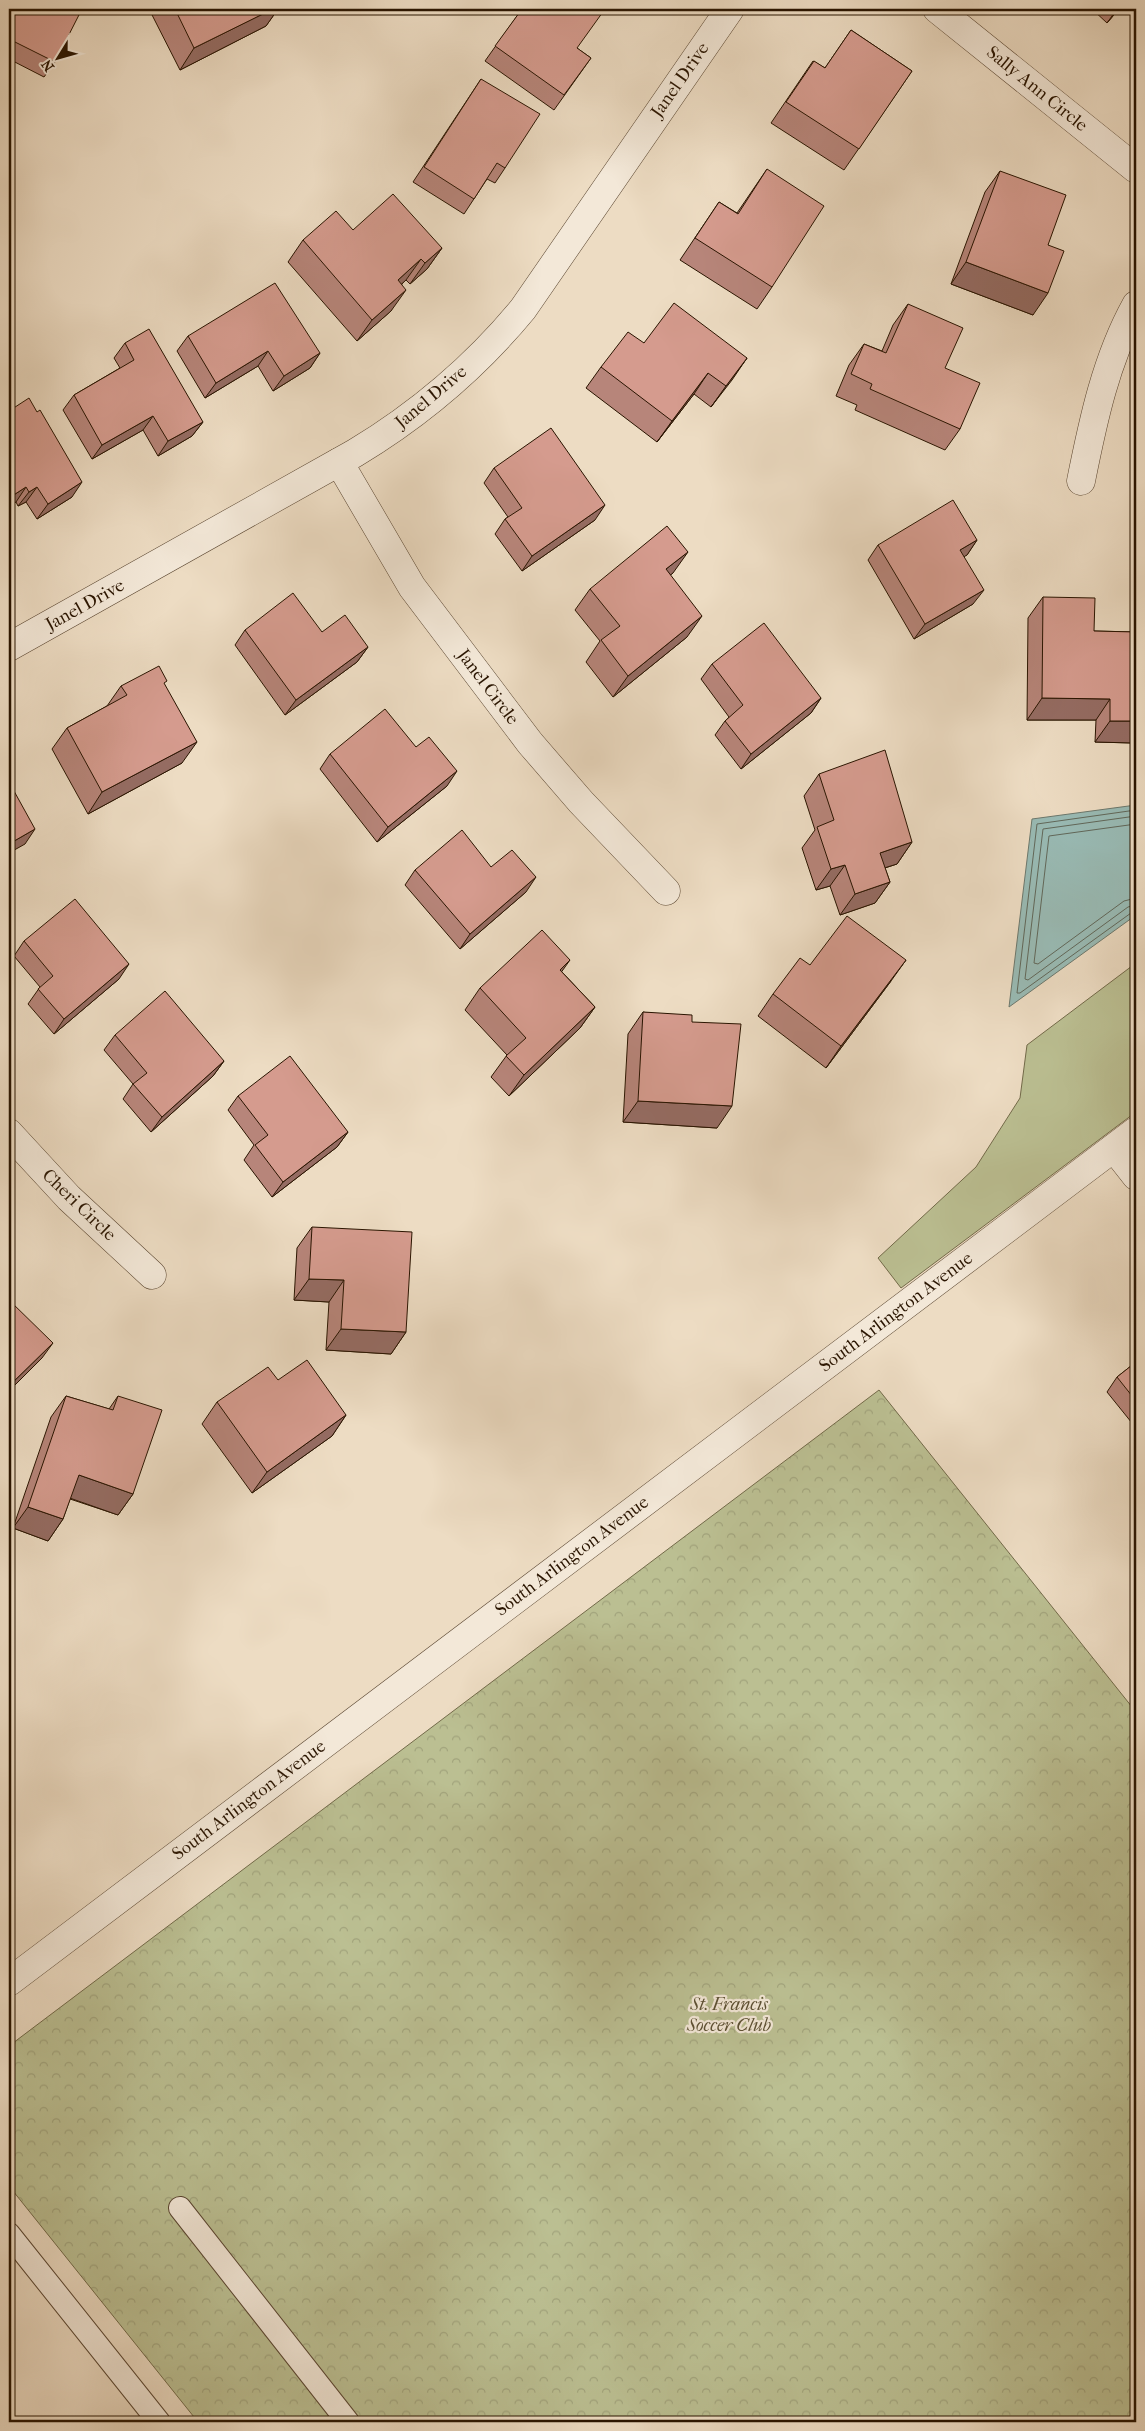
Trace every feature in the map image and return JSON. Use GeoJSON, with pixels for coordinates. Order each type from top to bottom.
{"type":"FeatureCollection","features":[{"type":"Feature","properties":{"kind":"street","name":"Janel Drive"},"geometry":{"type":"LineString","coordinates":[[9,648],[339,462],[388,432],[438,395],[503,333],[523,309],[730,9]]}},
{"type":"Feature","properties":{"kind":"street","name":"Sally Ann Circle"},"geometry":{"type":"LineString","coordinates":[[937,9],[1136,169]]}},
{"type":"Feature","properties":{"kind":"street"},"geometry":{"type":"LineString","coordinates":[[1081,481],[1097,405],[1123,331],[1136,305]]}},
{"type":"Feature","properties":{"kind":"street","name":"Janel Circle"},"geometry":{"type":"LineString","coordinates":[[339,462],[412,587],[530,743],[581,802],[666,891]]}},
{"type":"Feature","properties":{"kind":"street","name":"South Arlington Avenue"},"geometry":{"type":"LineString","coordinates":[[9,1982],[1136,1131]]}},
{"type":"Feature","properties":{"kind":"street","name":"Cheri Circle"},"geometry":{"type":"LineString","coordinates":[[9,1133],[69,1198],[152,1274]]}},
{"type":"Feature","properties":{"kind":"street"},"geometry":{"type":"LineString","coordinates":[[1114,1148],[1136,1176]]}},
{"type":"Feature","properties":{"kind":"lane"},"geometry":{"type":"LineString","coordinates":[[180,2208],[348,2422]]}},
{"type":"Feature","properties":{"kind":"lane"},"geometry":{"type":"LineString","coordinates":[[9,2234],[159,2422]]}},
{"type":"Feature","properties":{"kind":"green space"},"geometry":{"type":"Polygon","coordinates":[[[1136,963],[1136,1112],[901,1288],[878,1258],[976,1167],[1020,1098],[1027,1045],[1136,963]]]}},
{"type":"Feature","properties":{"kind":"green space","name":"St. Francis Soccer Club"},"geometry":{"type":"Polygon","coordinates":[[[879,1390],[1136,1712],[1136,2422],[198,2422],[9,2186],[9,2046],[879,1390]]]}},
{"type":"Feature","properties":{"kind":"water"},"geometry":{"type":"Polygon","coordinates":[[[1136,805],[1136,915],[1009,1007],[1032,819],[1136,805]]]}},
{"type":"Feature","properties":{"kind":"building"},"geometry":{"type":"Polygon","coordinates":[[[9,9],[82,9],[55,62],[9,39],[9,9]]]}},
{"type":"Feature","properties":{"kind":"building"},"geometry":{"type":"Polygon","coordinates":[[[175,9],[273,9],[194,48],[175,9]]]}},
{"type":"Feature","properties":{"kind":"building"},"geometry":{"type":"Polygon","coordinates":[[[522,9],[605,9],[577,48],[591,58],[564,95],[495,46],[522,9]]]}},
{"type":"Feature","properties":{"kind":"building"},"geometry":{"type":"Polygon","coordinates":[[[851,30],[912,71],[859,149],[786,102],[814,61],[825,68],[851,30]]]}},
{"type":"Feature","properties":{"kind":"building"},"geometry":{"type":"Polygon","coordinates":[[[481,79],[540,114],[505,168],[497,163],[474,199],[424,167],[481,79]]]}},
{"type":"Feature","properties":{"kind":"building"},"geometry":{"type":"Polygon","coordinates":[[[767,169],[824,206],[772,287],[695,238],[719,202],[738,214],[767,169]]]}},
{"type":"Feature","properties":{"kind":"building"},"geometry":{"type":"Polygon","coordinates":[[[1000,171],[1066,195],[1048,245],[1064,251],[1048,293],[966,262],[1000,171]]]}},
{"type":"Feature","properties":{"kind":"building"},"geometry":{"type":"Polygon","coordinates":[[[393,194],[442,248],[425,263],[421,259],[398,280],[406,290],[372,320],[303,240],[336,211],[353,230],[393,194]]]}},
{"type":"Feature","properties":{"kind":"building"},"geometry":{"type":"Polygon","coordinates":[[[275,283],[320,353],[284,376],[268,351],[216,383],[188,336],[275,283]]]}},
{"type":"Feature","properties":{"kind":"building"},"geometry":{"type":"Polygon","coordinates":[[[674,303],[747,358],[726,386],[708,373],[672,421],[601,367],[628,332],[644,343],[674,303]]]}},
{"type":"Feature","properties":{"kind":"building"},"geometry":{"type":"Polygon","coordinates":[[[908,304],[963,328],[945,368],[980,383],[960,429],[870,389],[872,384],[851,374],[864,344],[886,353],[908,304]]]}},
{"type":"Feature","properties":{"kind":"building"},"geometry":{"type":"Polygon","coordinates":[[[149,329],[203,422],[168,441],[153,416],[102,445],[74,395],[134,360],[125,343],[149,329]]]}},
{"type":"Feature","properties":{"kind":"building"},"geometry":{"type":"Polygon","coordinates":[[[29,398],[37,412],[40,410],[82,482],[48,504],[37,487],[29,492],[26,487],[9,498],[9,429],[14,426],[9,419],[9,411],[29,398]]]}},
{"type":"Feature","properties":{"kind":"building"},"geometry":{"type":"Polygon","coordinates":[[[551,428],[605,505],[532,556],[505,519],[522,508],[494,468],[551,428]]]}},
{"type":"Feature","properties":{"kind":"building"},"geometry":{"type":"Polygon","coordinates":[[[953,500],[977,540],[960,550],[984,590],[925,624],[878,545],[953,500]]]}},
{"type":"Feature","properties":{"kind":"building"},"geometry":{"type":"Polygon","coordinates":[[[667,526],[688,552],[666,569],[702,616],[628,676],[601,640],[620,626],[590,589],[667,526]]]}},
{"type":"Feature","properties":{"kind":"building"},"geometry":{"type":"Polygon","coordinates":[[[293,593],[322,632],[345,615],[368,647],[296,700],[245,630],[293,593]]]}},
{"type":"Feature","properties":{"kind":"building"},"geometry":{"type":"Polygon","coordinates":[[[1043,597],[1095,598],[1094,631],[1136,632],[1136,721],[1110,721],[1110,699],[1042,698],[1043,597]]]}},
{"type":"Feature","properties":{"kind":"building"},"geometry":{"type":"Polygon","coordinates":[[[764,623],[821,698],[751,754],[725,721],[743,705],[712,664],[764,623]]]}},
{"type":"Feature","properties":{"kind":"building"},"geometry":{"type":"Polygon","coordinates":[[[159,666],[167,681],[164,683],[197,742],[102,792],[67,728],[127,695],[121,686],[159,666]]]}},
{"type":"Feature","properties":{"kind":"building"},"geometry":{"type":"Polygon","coordinates":[[[385,709],[416,747],[429,737],[457,771],[388,827],[330,754],[385,709]]]}},
{"type":"Feature","properties":{"kind":"building"},"geometry":{"type":"Polygon","coordinates":[[[885,750],[912,842],[880,853],[890,882],[855,894],[845,865],[831,869],[817,827],[834,820],[819,774],[885,750]]]}},
{"type":"Feature","properties":{"kind":"building"},"geometry":{"type":"Polygon","coordinates":[[[9,782],[35,829],[9,844],[9,782]]]}},
{"type":"Feature","properties":{"kind":"building"},"geometry":{"type":"Polygon","coordinates":[[[462,830],[491,867],[512,850],[536,877],[470,934],[415,870],[462,830]]]}},
{"type":"Feature","properties":{"kind":"building"},"geometry":{"type":"Polygon","coordinates":[[[75,899],[129,964],[64,1019],[38,989],[53,976],[24,941],[75,899]]]}},
{"type":"Feature","properties":{"kind":"building"},"geometry":{"type":"Polygon","coordinates":[[[847,916],[906,960],[841,1046],[773,994],[800,958],[810,965],[847,916]]]}},
{"type":"Feature","properties":{"kind":"building"},"geometry":{"type":"Polygon","coordinates":[[[542,930],[570,960],[560,970],[595,1007],[524,1075],[506,1056],[526,1038],[480,988],[542,930]]]}},
{"type":"Feature","properties":{"kind":"building"},"geometry":{"type":"Polygon","coordinates":[[[165,991],[224,1061],[162,1117],[133,1084],[147,1073],[115,1035],[165,991]]]}},
{"type":"Feature","properties":{"kind":"building"},"geometry":{"type":"Polygon","coordinates":[[[643,1012],[692,1015],[692,1022],[741,1024],[732,1106],[638,1101],[643,1012]]]}},
{"type":"Feature","properties":{"kind":"building"},"geometry":{"type":"Polygon","coordinates":[[[290,1056],[348,1132],[283,1182],[255,1145],[268,1135],[238,1096],[290,1056]]]}},
{"type":"Feature","properties":{"kind":"building"},"geometry":{"type":"Polygon","coordinates":[[[312,1227],[412,1232],[406,1332],[341,1329],[344,1280],[309,1279],[312,1227]]]}},
{"type":"Feature","properties":{"kind":"building"},"geometry":{"type":"Polygon","coordinates":[[[9,1300],[53,1343],[9,1386],[9,1300]]]}},
{"type":"Feature","properties":{"kind":"building"},"geometry":{"type":"Polygon","coordinates":[[[307,1360],[346,1415],[267,1472],[217,1402],[268,1367],[278,1380],[307,1360]]]}},
{"type":"Feature","properties":{"kind":"building"},"geometry":{"type":"Polygon","coordinates":[[[1136,1362],[1136,1401],[1117,1377],[1136,1362]]]}},
{"type":"Feature","properties":{"kind":"building"},"geometry":{"type":"Polygon","coordinates":[[[66,1396],[113,1410],[118,1396],[162,1410],[133,1494],[79,1475],[63,1519],[28,1507],[66,1396]]]}}]}
